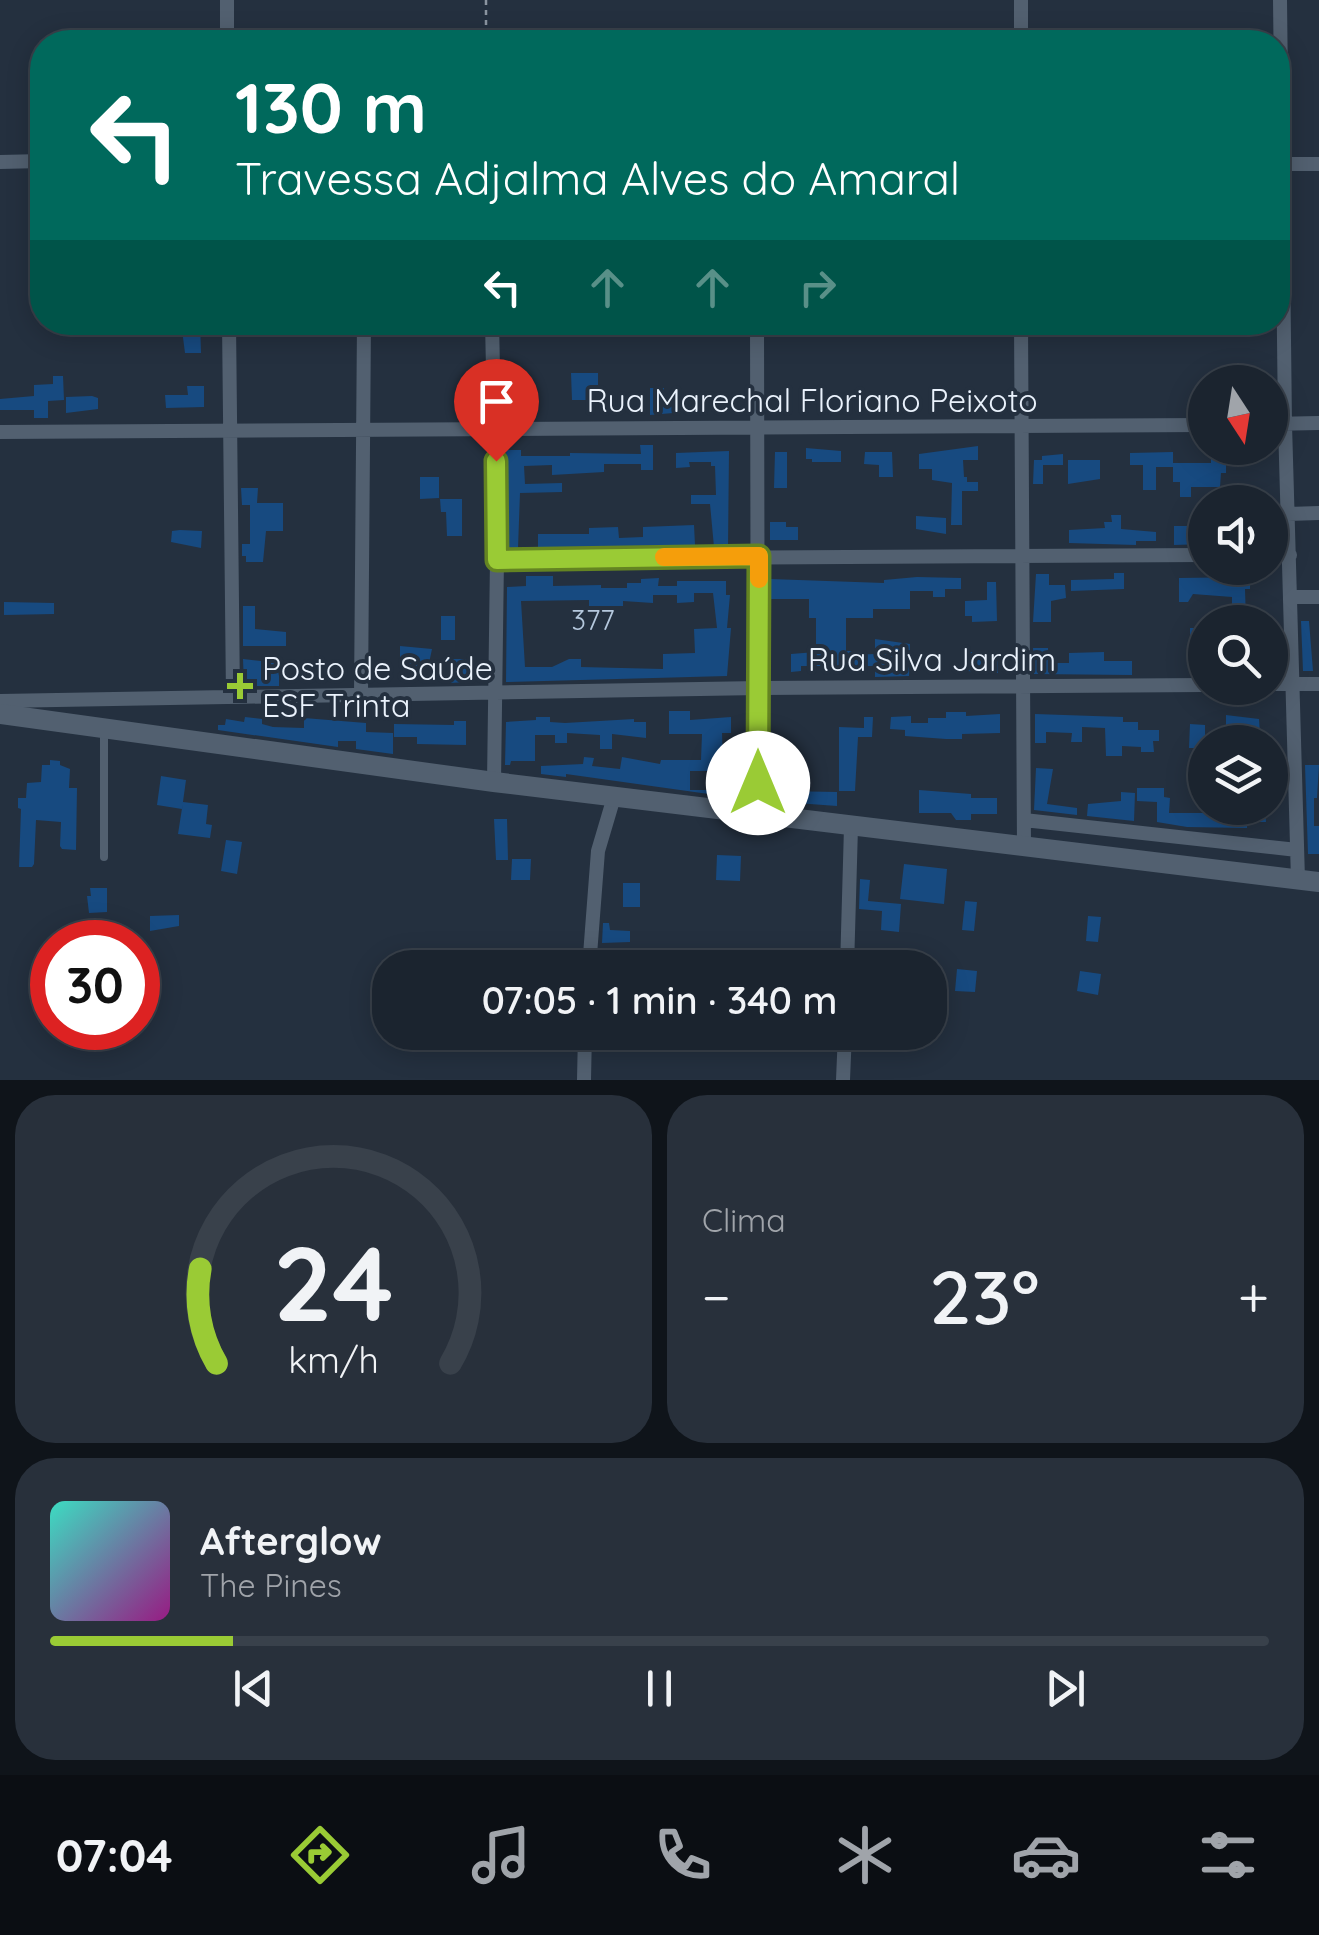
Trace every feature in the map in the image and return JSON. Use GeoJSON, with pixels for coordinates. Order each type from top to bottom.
{"type":"FeatureCollection","features":[{"type":"Feature","properties":{"kind":"street"},"geometry":{"type":"LineString","coordinates":[[227,0],[227,30]]}},
{"type":"Feature","properties":{"kind":"street"},"geometry":{"type":"LineString","coordinates":[[1021,0],[1021,30]]}},
{"type":"Feature","properties":{"kind":"street"},"geometry":{"type":"LineString","coordinates":[[1280,0],[1280,30]]}},
{"type":"Feature","properties":{"kind":"street"},"geometry":{"type":"LineString","coordinates":[[0,162],[30,161]]}},
{"type":"Feature","properties":{"kind":"street"},"geometry":{"type":"LineString","coordinates":[[1290,164],[1319,164]]}},
{"type":"Feature","properties":{"kind":"street"},"geometry":{"type":"LineString","coordinates":[[229,335],[233,696]]}},
{"type":"Feature","properties":{"kind":"street"},"geometry":{"type":"LineString","coordinates":[[361,695],[364,335]]}},
{"type":"Feature","properties":{"kind":"street"},"geometry":{"type":"LineString","coordinates":[[492,335],[497,560],[494,782]]}},
{"type":"Feature","properties":{"kind":"street"},"geometry":{"type":"LineString","coordinates":[[757,335],[758,815]]}},
{"type":"Feature","properties":{"kind":"street"},"geometry":{"type":"LineString","coordinates":[[1021,335],[1024,848]]}},
{"type":"Feature","properties":{"kind":"street"},"geometry":{"type":"LineString","coordinates":[[1278,335],[1278,365]]}},
{"type":"Feature","properties":{"kind":"street"},"geometry":{"type":"LineString","coordinates":[[1288,424],[1319,423]]}},
{"type":"Feature","properties":{"kind":"street","name":"Rua Marechal Floriano Peixoto"},"geometry":{"type":"LineString","coordinates":[[0,432],[1188,425]]}},
{"type":"Feature","properties":{"kind":"street"},"geometry":{"type":"LineString","coordinates":[[0,714],[24,709],[104,728],[494,782],[1309,881],[1297,850],[1288,514],[1319,513]]}},
{"type":"Feature","properties":{"kind":"street"},"geometry":{"type":"LineString","coordinates":[[497,560],[1188,556]]}},
{"type":"Feature","properties":{"kind":"street"},"geometry":{"type":"LineString","coordinates":[[1290,597],[1319,596]]}},
{"type":"Feature","properties":{"kind":"street"},"geometry":{"type":"LineString","coordinates":[[1291,684],[1319,684]]}},
{"type":"Feature","properties":{"kind":"street","name":"Rua Silva Jardim"},"geometry":{"type":"LineString","coordinates":[[0,701],[24,709],[233,696],[1188,685]]}},
{"type":"Feature","properties":{"kind":"street"},"geometry":{"type":"LineString","coordinates":[[590,950],[598,850],[614,797]]}},
{"type":"Feature","properties":{"kind":"street"},"geometry":{"type":"LineString","coordinates":[[1024,820],[1297,850]]}},
{"type":"Feature","properties":{"kind":"street"},"geometry":{"type":"LineString","coordinates":[[848,950],[851,827]]}},
{"type":"Feature","properties":{"kind":"street"},"geometry":{"type":"LineString","coordinates":[[584,1080],[585,1050]]}},
{"type":"Feature","properties":{"kind":"street"},"geometry":{"type":"LineString","coordinates":[[843,1080],[844,1050]]}},
{"type":"Feature","properties":{"kind":"lane"},"geometry":{"type":"LineString","coordinates":[[104,728],[104,857]]}},
{"type":"Feature","properties":{"kind":"path"},"geometry":{"type":"LineString","coordinates":[[486,0],[486,30]]}},
{"type":"Feature","properties":{"kind":"building"},"geometry":{"type":"Polygon","coordinates":[[[183,335],[200,335],[201,353],[185,353],[183,335]]]}},
{"type":"Feature","properties":{"kind":"building"},"geometry":{"type":"Polygon","coordinates":[[[571,373],[598,373],[598,387],[587,387],[587,400],[572,400],[571,373]]]}},
{"type":"Feature","properties":{"kind":"building"},"geometry":{"type":"Polygon","coordinates":[[[53,376],[63,376],[64,400],[48,401],[48,418],[34,418],[34,410],[0,410],[0,399],[34,396],[34,385],[53,384],[53,376]]]}},
{"type":"Feature","properties":{"kind":"building"},"geometry":{"type":"Polygon","coordinates":[[[187,386],[204,386],[204,407],[166,408],[165,395],[188,395],[187,386]]]}},
{"type":"Feature","properties":{"kind":"building"},"geometry":{"type":"Polygon","coordinates":[[[650,388],[664,388],[664,396],[673,397],[673,413],[650,415],[650,388]]]}},
{"type":"Feature","properties":{"kind":"building"},"geometry":{"type":"Polygon","coordinates":[[[504,389],[535,389],[536,406],[504,409],[504,389]]]}},
{"type":"Feature","properties":{"kind":"building"},"geometry":{"type":"Polygon","coordinates":[[[66,397],[98,398],[98,409],[66,413],[66,397]]]}},
{"type":"Feature","properties":{"kind":"building"},"geometry":{"type":"Polygon","coordinates":[[[640,445],[653,445],[653,470],[641,470],[641,464],[604,464],[604,472],[552,475],[552,465],[524,466],[525,484],[562,483],[562,492],[520,493],[518,548],[509,548],[506,450],[521,450],[521,456],[641,454],[640,445]]]}},
{"type":"Feature","properties":{"kind":"building"},"geometry":{"type":"Polygon","coordinates":[[[978,446],[978,460],[963,460],[964,477],[967,482],[978,482],[978,491],[962,491],[962,525],[951,525],[952,483],[932,480],[932,469],[919,469],[919,454],[978,446]]]}},
{"type":"Feature","properties":{"kind":"building"},"geometry":{"type":"Polygon","coordinates":[[[806,448],[841,451],[841,462],[812,462],[806,459],[806,448]]]}},
{"type":"Feature","properties":{"kind":"building"},"geometry":{"type":"Polygon","coordinates":[[[729,451],[728,547],[714,547],[710,504],[691,504],[691,495],[716,495],[715,466],[711,462],[689,462],[690,467],[676,468],[676,453],[729,451]]]}},
{"type":"Feature","properties":{"kind":"building"},"geometry":{"type":"Polygon","coordinates":[[[775,452],[787,452],[787,488],[774,488],[775,452]]]}},
{"type":"Feature","properties":{"kind":"building"},"geometry":{"type":"Polygon","coordinates":[[[865,452],[892,452],[893,477],[879,477],[879,465],[864,464],[865,452]]]}},
{"type":"Feature","properties":{"kind":"building"},"geometry":{"type":"Polygon","coordinates":[[[1173,452],[1173,463],[1226,465],[1226,473],[1221,473],[1220,485],[1188,485],[1188,497],[1180,497],[1180,482],[1173,482],[1173,467],[1156,467],[1156,490],[1143,490],[1143,465],[1130,465],[1130,453],[1173,452]]]}},
{"type":"Feature","properties":{"kind":"building"},"geometry":{"type":"Polygon","coordinates":[[[1063,454],[1063,465],[1043,465],[1043,484],[1033,484],[1034,460],[1063,454]]]}},
{"type":"Feature","properties":{"kind":"building"},"geometry":{"type":"Polygon","coordinates":[[[1068,460],[1100,460],[1100,479],[1068,484],[1068,460]]]}},
{"type":"Feature","properties":{"kind":"building"},"geometry":{"type":"Polygon","coordinates":[[[420,477],[439,477],[439,498],[420,499],[420,477]]]}},
{"type":"Feature","properties":{"kind":"building"},"geometry":{"type":"Polygon","coordinates":[[[241,488],[258,488],[257,503],[283,503],[283,531],[266,531],[263,562],[246,562],[246,556],[242,556],[242,544],[250,544],[250,505],[242,505],[241,488]]]}},
{"type":"Feature","properties":{"kind":"building"},"geometry":{"type":"Polygon","coordinates":[[[440,499],[462,499],[462,536],[447,536],[446,512],[441,512],[440,499]]]}},
{"type":"Feature","properties":{"kind":"building"},"geometry":{"type":"Polygon","coordinates":[[[1111,515],[1121,515],[1121,529],[1156,532],[1156,541],[1136,541],[1136,545],[1069,543],[1069,530],[1105,528],[1104,522],[1112,522],[1111,515]]]}},
{"type":"Feature","properties":{"kind":"building"},"geometry":{"type":"Polygon","coordinates":[[[916,516],[946,518],[946,534],[916,529],[916,516]]]}},
{"type":"Feature","properties":{"kind":"building"},"geometry":{"type":"Polygon","coordinates":[[[770,522],[798,527],[798,540],[770,540],[770,522]]]}},
{"type":"Feature","properties":{"kind":"building"},"geometry":{"type":"Polygon","coordinates":[[[694,525],[695,545],[538,548],[538,534],[589,534],[589,528],[618,527],[619,538],[643,537],[643,527],[694,525]]]}},
{"type":"Feature","properties":{"kind":"building"},"geometry":{"type":"Polygon","coordinates":[[[1174,526],[1188,526],[1188,545],[1174,545],[1174,526]]]}},
{"type":"Feature","properties":{"kind":"building"},"geometry":{"type":"Polygon","coordinates":[[[172,531],[202,531],[201,548],[171,542],[172,531]]]}},
{"type":"Feature","properties":{"kind":"building"},"geometry":{"type":"Polygon","coordinates":[[[1114,573],[1124,573],[1124,589],[1071,591],[1071,580],[1114,579],[1114,573]]]}},
{"type":"Feature","properties":{"kind":"building"},"geometry":{"type":"Polygon","coordinates":[[[1036,574],[1049,574],[1049,585],[1065,585],[1066,598],[1051,601],[1051,622],[1033,622],[1036,574]]]}},
{"type":"Feature","properties":{"kind":"building"},"geometry":{"type":"Polygon","coordinates":[[[526,576],[553,576],[553,586],[601,588],[627,588],[627,583],[641,583],[641,579],[659,578],[658,586],[677,586],[677,581],[726,581],[726,595],[730,595],[727,628],[731,628],[727,676],[506,682],[507,587],[526,586],[526,576]],[[694,593],[694,602],[677,603],[677,595],[653,595],[653,603],[623,601],[623,606],[589,606],[589,600],[521,601],[525,667],[552,667],[569,659],[581,659],[581,667],[663,669],[663,654],[695,653],[694,629],[717,628],[713,593],[694,593]]]}},
{"type":"Feature","properties":{"kind":"building"},"geometry":{"type":"Polygon","coordinates":[[[917,577],[961,578],[961,589],[945,589],[945,597],[933,597],[933,591],[910,591],[910,609],[873,609],[873,618],[846,618],[846,651],[852,651],[852,655],[875,654],[875,639],[910,644],[909,676],[875,677],[875,666],[801,666],[801,671],[791,672],[791,654],[816,652],[816,618],[809,618],[809,599],[771,599],[770,579],[884,583],[917,577]]]}},
{"type":"Feature","properties":{"kind":"building"},"geometry":{"type":"Polygon","coordinates":[[[1179,578],[1188,578],[1188,585],[1250,585],[1250,589],[1245,589],[1245,605],[1232,605],[1232,597],[1193,594],[1188,602],[1179,602],[1179,578]]]}},
{"type":"Feature","properties":{"kind":"building"},"geometry":{"type":"Polygon","coordinates":[[[987,582],[996,582],[997,621],[972,622],[972,616],[965,616],[965,601],[987,600],[987,582]]]}},
{"type":"Feature","properties":{"kind":"building"},"geometry":{"type":"Polygon","coordinates":[[[4,602],[54,603],[54,614],[4,615],[4,602]]]}},
{"type":"Feature","properties":{"kind":"building"},"geometry":{"type":"Polygon","coordinates":[[[243,606],[255,606],[255,629],[286,632],[286,646],[243,646],[243,606]]]}},
{"type":"Feature","properties":{"kind":"building"},"geometry":{"type":"Polygon","coordinates":[[[441,616],[455,616],[455,640],[441,640],[441,616]]]}},
{"type":"Feature","properties":{"kind":"building"},"geometry":{"type":"Polygon","coordinates":[[[1301,621],[1309,621],[1313,671],[1303,671],[1301,621]]]}},
{"type":"Feature","properties":{"kind":"building"},"geometry":{"type":"Polygon","coordinates":[[[400,646],[432,649],[428,668],[400,668],[400,646]]]}},
{"type":"Feature","properties":{"kind":"building"},"geometry":{"type":"Polygon","coordinates":[[[1033,648],[1048,648],[1048,663],[1069,663],[1069,653],[1104,652],[1104,661],[1132,661],[1132,675],[1034,674],[1033,648]]]}},
{"type":"Feature","properties":{"kind":"building"},"geometry":{"type":"Polygon","coordinates":[[[967,652],[981,652],[981,658],[998,658],[998,673],[967,671],[967,652]]]}},
{"type":"Feature","properties":{"kind":"building"},"geometry":{"type":"Polygon","coordinates":[[[243,659],[279,663],[279,686],[244,686],[243,659]]]}},
{"type":"Feature","properties":{"kind":"building"},"geometry":{"type":"Polygon","coordinates":[[[446,659],[468,659],[468,682],[449,683],[446,659]]]}},
{"type":"Feature","properties":{"kind":"building"},"geometry":{"type":"Polygon","coordinates":[[[669,711],[690,711],[690,720],[731,717],[731,733],[722,733],[724,790],[731,790],[730,797],[566,774],[541,774],[541,766],[583,764],[584,757],[594,758],[592,766],[620,769],[622,757],[660,764],[661,760],[701,760],[702,734],[669,734],[669,711]],[[690,771],[690,790],[709,790],[709,771],[690,771]]]}},
{"type":"Feature","properties":{"kind":"building"},"geometry":{"type":"Polygon","coordinates":[[[946,712],[966,712],[966,716],[1000,714],[1000,733],[962,734],[962,739],[946,739],[905,736],[905,730],[890,729],[891,717],[911,716],[911,723],[928,723],[928,718],[946,718],[946,712]]]}},
{"type":"Feature","properties":{"kind":"building"},"geometry":{"type":"Polygon","coordinates":[[[1035,714],[1123,717],[1123,722],[1138,722],[1138,730],[1159,730],[1159,741],[1153,741],[1154,752],[1122,746],[1122,756],[1106,756],[1105,728],[1082,727],[1082,742],[1071,742],[1072,733],[1046,732],[1046,743],[1035,743],[1035,714]]]}},
{"type":"Feature","properties":{"kind":"building"},"geometry":{"type":"Polygon","coordinates":[[[1226,715],[1259,719],[1259,725],[1226,725],[1226,715]]]}},
{"type":"Feature","properties":{"kind":"building"},"geometry":{"type":"Polygon","coordinates":[[[245,717],[262,719],[262,724],[273,727],[304,728],[304,718],[366,723],[366,732],[393,733],[393,754],[356,749],[356,741],[338,741],[338,747],[218,730],[226,719],[244,722],[245,717]]]}},
{"type":"Feature","properties":{"kind":"building"},"geometry":{"type":"Polygon","coordinates":[[[536,717],[565,723],[634,719],[646,722],[646,738],[612,734],[612,749],[600,749],[600,735],[567,733],[567,743],[555,743],[555,735],[535,735],[535,761],[511,761],[505,765],[506,722],[536,717]]]}},
{"type":"Feature","properties":{"kind":"building"},"geometry":{"type":"Polygon","coordinates":[[[864,717],[873,717],[872,737],[858,737],[855,791],[839,791],[839,727],[864,728],[864,717]]]}},
{"type":"Feature","properties":{"kind":"building"},"geometry":{"type":"Polygon","coordinates":[[[454,721],[466,721],[466,745],[417,744],[417,737],[394,737],[394,724],[454,725],[454,721]]]}},
{"type":"Feature","properties":{"kind":"building"},"geometry":{"type":"Polygon","coordinates":[[[50,760],[60,761],[60,765],[70,769],[69,788],[77,788],[76,850],[60,846],[61,822],[36,820],[34,864],[19,867],[18,798],[26,798],[27,783],[41,782],[42,765],[50,765],[50,760]]]}},
{"type":"Feature","properties":{"kind":"building"},"geometry":{"type":"Polygon","coordinates":[[[1305,765],[1319,765],[1314,826],[1319,826],[1319,854],[1308,854],[1305,765]]]}},
{"type":"Feature","properties":{"kind":"building"},"geometry":{"type":"Polygon","coordinates":[[[1036,768],[1053,769],[1047,804],[1077,808],[1077,815],[1034,810],[1036,768]]]}},
{"type":"Feature","properties":{"kind":"building"},"geometry":{"type":"Polygon","coordinates":[[[769,769],[784,770],[784,791],[837,792],[837,806],[769,801],[769,769]]]}},
{"type":"Feature","properties":{"kind":"building"},"geometry":{"type":"Polygon","coordinates":[[[161,776],[186,780],[182,809],[157,805],[161,776]]]}},
{"type":"Feature","properties":{"kind":"building"},"geometry":{"type":"Polygon","coordinates":[[[1137,788],[1164,788],[1164,797],[1170,798],[1169,813],[1188,813],[1188,825],[1247,828],[1187,827],[1157,822],[1157,802],[1137,801],[1137,788]]]}},
{"type":"Feature","properties":{"kind":"building"},"geometry":{"type":"Polygon","coordinates":[[[919,790],[997,798],[997,814],[971,814],[971,820],[956,820],[951,813],[919,813],[919,790]]]}},
{"type":"Feature","properties":{"kind":"building"},"geometry":{"type":"Polygon","coordinates":[[[1121,792],[1135,793],[1134,821],[1087,816],[1088,804],[1121,801],[1121,792]]]}},
{"type":"Feature","properties":{"kind":"building"},"geometry":{"type":"Polygon","coordinates":[[[183,802],[208,805],[206,824],[212,825],[210,838],[178,834],[183,802]]]}},
{"type":"Feature","properties":{"kind":"building"},"geometry":{"type":"Polygon","coordinates":[[[494,819],[507,819],[508,860],[496,860],[494,819]]]}},
{"type":"Feature","properties":{"kind":"building"},"geometry":{"type":"Polygon","coordinates":[[[226,840],[242,842],[237,874],[221,871],[226,840]]]}},
{"type":"Feature","properties":{"kind":"building"},"geometry":{"type":"Polygon","coordinates":[[[717,855],[741,856],[740,881],[716,880],[717,855]]]}},
{"type":"Feature","properties":{"kind":"building"},"geometry":{"type":"Polygon","coordinates":[[[512,859],[531,859],[530,880],[511,880],[512,859]]]}},
{"type":"Feature","properties":{"kind":"building"},"geometry":{"type":"Polygon","coordinates":[[[904,864],[947,869],[944,904],[900,899],[904,864]]]}},
{"type":"Feature","properties":{"kind":"building"},"geometry":{"type":"Polygon","coordinates":[[[860,879],[870,880],[868,901],[901,904],[899,932],[881,930],[882,911],[859,909],[860,879]]]}},
{"type":"Feature","properties":{"kind":"building"},"geometry":{"type":"Polygon","coordinates":[[[623,883],[640,883],[640,907],[623,907],[623,883]]]}},
{"type":"Feature","properties":{"kind":"building"},"geometry":{"type":"Polygon","coordinates":[[[90,888],[107,888],[107,912],[89,913],[90,888]]]}},
{"type":"Feature","properties":{"kind":"building"},"geometry":{"type":"Polygon","coordinates":[[[965,901],[977,902],[974,931],[962,930],[965,901]]]}},
{"type":"Feature","properties":{"kind":"building"},"geometry":{"type":"Polygon","coordinates":[[[179,915],[179,926],[160,929],[160,920],[150,920],[150,916],[179,915]]]}},
{"type":"Feature","properties":{"kind":"building"},"geometry":{"type":"Polygon","coordinates":[[[1088,916],[1101,917],[1098,942],[1086,941],[1088,916]]]}},
{"type":"Feature","properties":{"kind":"building"},"geometry":{"type":"Polygon","coordinates":[[[603,923],[609,923],[610,930],[630,931],[630,942],[602,943],[603,923]]]}},
{"type":"Feature","properties":{"kind":"building"},"geometry":{"type":"Polygon","coordinates":[[[957,969],[977,971],[975,992],[955,991],[957,969]]]}},
{"type":"Feature","properties":{"kind":"building"},"geometry":{"type":"Polygon","coordinates":[[[1080,971],[1101,974],[1098,995],[1077,991],[1080,971]]]}},
{"type":"Feature","properties":{"kind":"slow traffic"},"geometry":{"type":"LineString","coordinates":[[664,557],[759,556],[759,579]]}},
{"type":"Feature","properties":{"kind":"place","name":"Posto de Saúde ESF Trinta"},"geometry":{"type":"Point","coordinates":[240,686]}},
{"type":"Feature","properties":{"kind":"route"},"geometry":{"type":"LineString","coordinates":[[496,461],[497,560],[759,556],[758,783]]}}]}
